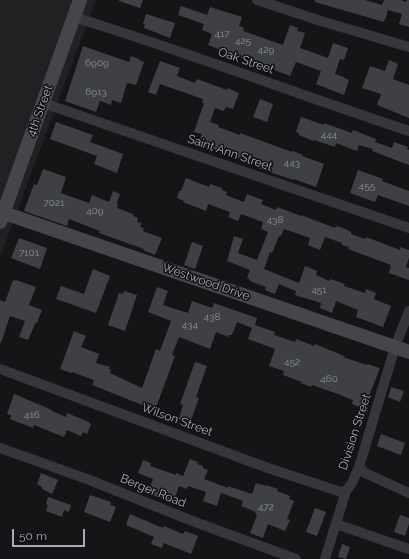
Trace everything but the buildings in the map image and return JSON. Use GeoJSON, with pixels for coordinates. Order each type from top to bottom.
{"type":"FeatureCollection","features":[{"type":"Feature","properties":{"kind":"street","name":"4th Street"},"geometry":{"type":"LineString","coordinates":[[2,217],[80,0]]}},
{"type":"Feature","properties":{"kind":"street"},"geometry":{"type":"LineString","coordinates":[[257,0],[409,47]]}},
{"type":"Feature","properties":{"kind":"street","name":"Oak Street"},"geometry":{"type":"LineString","coordinates":[[74,17],[129,34],[409,131]]}},
{"type":"Feature","properties":{"kind":"street","name":"Saint Ann Street"},"geometry":{"type":"LineString","coordinates":[[43,103],[409,228]]}},
{"type":"Feature","properties":{"kind":"street","name":"Westwood Drive"},"geometry":{"type":"LineString","coordinates":[[2,217],[409,352]]}},
{"type":"Feature","properties":{"kind":"street","name":"Division Street"},"geometry":{"type":"LineString","coordinates":[[325,559],[346,491],[352,483],[358,467],[395,347],[409,311]]}},
{"type":"Feature","properties":{"kind":"street","name":"Wilson Street"},"geometry":{"type":"LineString","coordinates":[[0,369],[268,468],[341,492],[346,491]]}},
{"type":"Feature","properties":{"kind":"street","name":"Berger Road"},"geometry":{"type":"LineString","coordinates":[[0,448],[87,479],[194,522],[296,559]]}},
{"type":"Feature","properties":{"kind":"street"},"geometry":{"type":"LineString","coordinates":[[358,467],[364,473],[409,493]]}},
{"type":"Feature","properties":{"kind":"street"},"geometry":{"type":"LineString","coordinates":[[336,524],[409,549]]}},
{"type":"Feature","properties":{"kind":"shaded area"},"geometry":{"type":"Polygon","coordinates":[[[0,0],[96,0],[0,257],[0,0]]]}}]}
